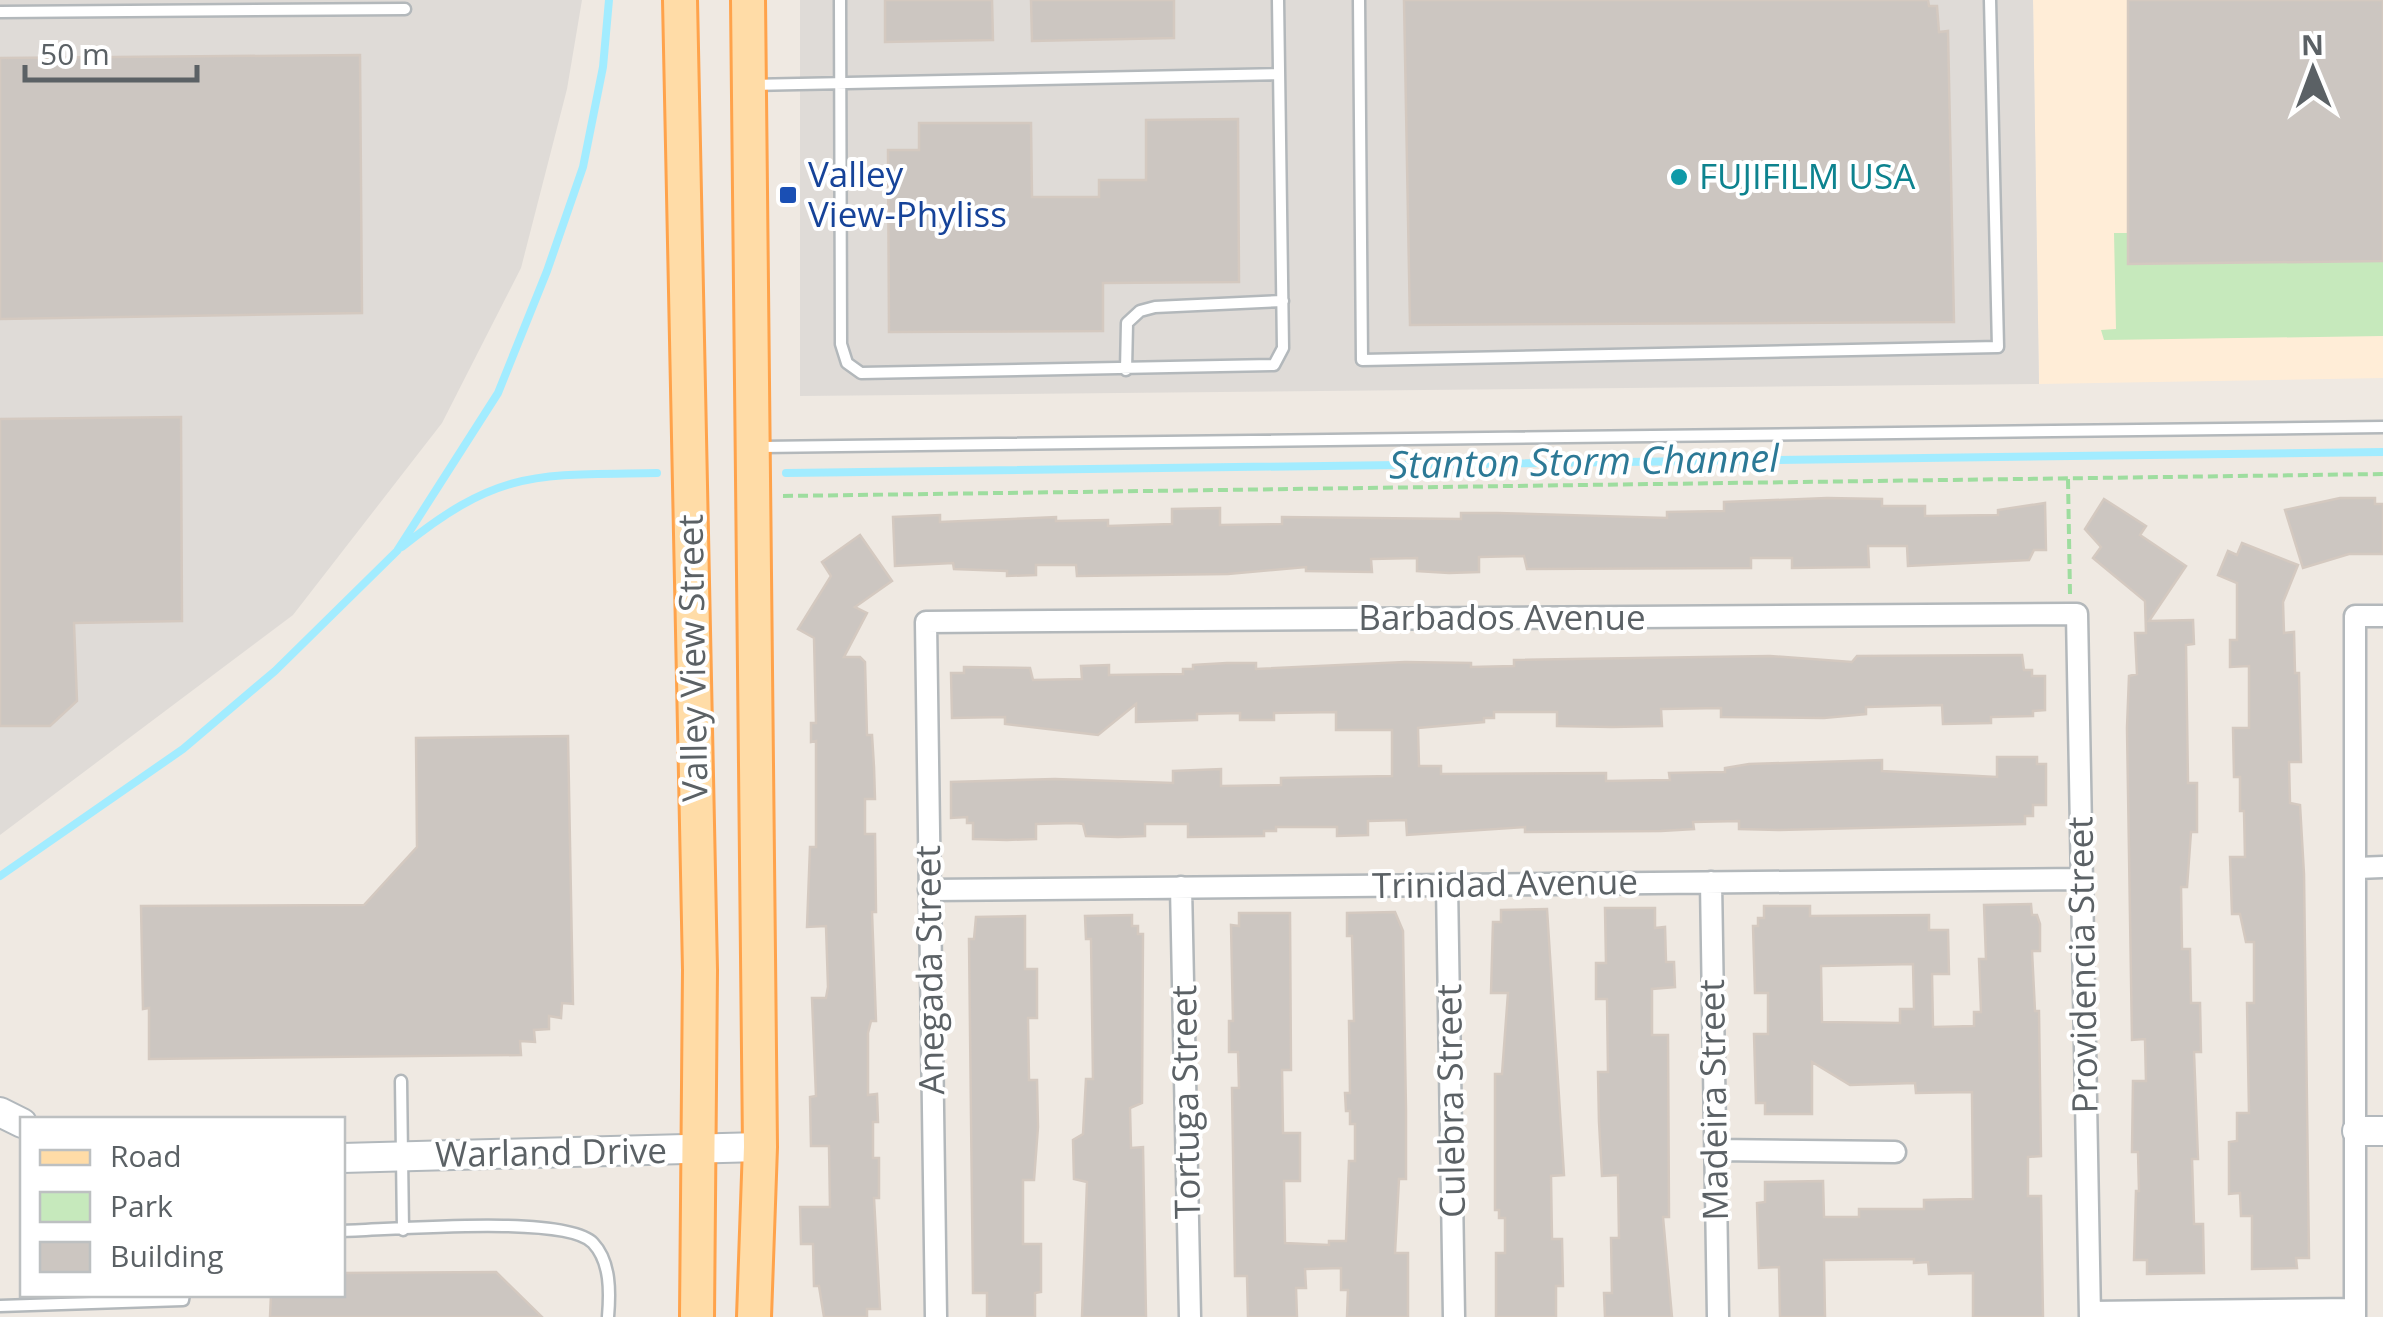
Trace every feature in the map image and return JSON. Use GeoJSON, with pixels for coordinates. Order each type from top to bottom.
{"type":"FeatureCollection","features":[{"type":"Feature","properties":{"kind":"main road","name":"Valley View Street"},"geometry":{"type":"LineString","coordinates":[[680,0],[701,1149],[697,1317]]}},
{"type":"Feature","properties":{"kind":"main road","name":"Valley View Street"},"geometry":{"type":"LineString","coordinates":[[748,0],[760,1147],[754,1317]]}},
{"type":"Feature","properties":{"kind":"street","name":"Barbados Avenue"},"geometry":{"type":"LineString","coordinates":[[926,622],[2074,614]]}},
{"type":"Feature","properties":{"kind":"street","name":"Providencia Street"},"geometry":{"type":"LineString","coordinates":[[2074,614],[2090,1315]]}},
{"type":"Feature","properties":{"kind":"street"},"geometry":{"type":"LineString","coordinates":[[2090,1315],[2355,1313],[2370,1131],[2357,868],[2355,616],[2383,616]]}},
{"type":"Feature","properties":{"kind":"street","name":"Anegada Street"},"geometry":{"type":"LineString","coordinates":[[926,622],[936,1317]]}},
{"type":"Feature","properties":{"kind":"street"},"geometry":{"type":"LineString","coordinates":[[2357,868],[2383,867]]}},
{"type":"Feature","properties":{"kind":"street","name":"Trinidad Avenue"},"geometry":{"type":"LineString","coordinates":[[929,890],[2081,879]]}},
{"type":"Feature","properties":{"kind":"street","name":"Madeira Street"},"geometry":{"type":"LineString","coordinates":[[1711,882],[1718,1317]]}},
{"type":"Feature","properties":{"kind":"street","name":"Culebra Street"},"geometry":{"type":"LineString","coordinates":[[1447,885],[1454,1317]]}},
{"type":"Feature","properties":{"kind":"street","name":"Tortuga Street"},"geometry":{"type":"LineString","coordinates":[[1181,887],[1190,1317]]}},
{"type":"Feature","properties":{"kind":"street","name":"Warland Drive"},"geometry":{"type":"LineString","coordinates":[[345,1158],[760,1147]]}},
{"type":"Feature","properties":{"kind":"street"},"geometry":{"type":"LineString","coordinates":[[1715,1150],[1894,1152]]}},
{"type":"Feature","properties":{"kind":"lane"},"geometry":{"type":"LineString","coordinates":[[840,0],[841,344],[847,363],[861,372],[1274,365],[1283,348],[1278,0]]}},
{"type":"Feature","properties":{"kind":"lane"},"geometry":{"type":"LineString","coordinates":[[1359,0],[1362,360],[1998,348],[1990,0]]}},
{"type":"Feature","properties":{"kind":"lane"},"geometry":{"type":"LineString","coordinates":[[0,12],[406,10]]}},
{"type":"Feature","properties":{"kind":"lane"},"geometry":{"type":"LineString","coordinates":[[750,85],[1279,74]]}},
{"type":"Feature","properties":{"kind":"lane"},"geometry":{"type":"LineString","coordinates":[[1126,370],[1127,323],[1140,312],[1155,306],[1282,301]]}},
{"type":"Feature","properties":{"kind":"lane"},"geometry":{"type":"LineString","coordinates":[[754,447],[2383,427]]}},
{"type":"Feature","properties":{"kind":"lane"},"geometry":{"type":"LineString","coordinates":[[401,1080],[403,1230]]}},
{"type":"Feature","properties":{"kind":"lane"},"geometry":{"type":"LineString","coordinates":[[345,1231],[559,1228],[579,1233],[602,1258],[608,1275],[608,1317]]}},
{"type":"Feature","properties":{"kind":"lane"},"geometry":{"type":"LineString","coordinates":[[0,1306],[184,1297]]}},
{"type":"Feature","properties":{"kind":"path"},"geometry":{"type":"LineString","coordinates":[[755,496],[2383,474]]}},
{"type":"Feature","properties":{"kind":"path"},"geometry":{"type":"LineString","coordinates":[[2068,479],[2074,614]]}},
{"type":"Feature","properties":{"kind":"shaded area"},"geometry":{"type":"Polygon","coordinates":[[[0,0],[582,0],[567,89],[521,268],[442,423],[293,615],[0,835],[0,0]]]}},
{"type":"Feature","properties":{"kind":"shaded area"},"geometry":{"type":"Polygon","coordinates":[[[800,0],[2033,0],[2039,384],[800,396],[800,0]]]}},
{"type":"Feature","properties":{"kind":"shaded area"},"geometry":{"type":"Polygon","coordinates":[[[2033,0],[2383,0],[2383,378],[2039,384],[2033,0]]]}},
{"type":"Feature","properties":{"kind":"green space"},"geometry":{"type":"Polygon","coordinates":[[[2114,233],[2128,233],[2128,264],[2383,261],[2383,336],[2104,340],[2101,330],[2116,329],[2114,233]]]}},
{"type":"Feature","properties":{"kind":"building"},"geometry":{"type":"Polygon","coordinates":[[[885,0],[992,0],[993,40],[885,42],[885,0]]]}},
{"type":"Feature","properties":{"kind":"building"},"geometry":{"type":"Polygon","coordinates":[[[1031,0],[1174,0],[1174,38],[1032,41],[1031,0]]]}},
{"type":"Feature","properties":{"kind":"building","name":"FUJIFILM USA"},"geometry":{"type":"Polygon","coordinates":[[[1404,0],[1928,0],[1929,6],[1937,6],[1939,32],[1948,31],[1954,322],[1410,325],[1404,0]]]}},
{"type":"Feature","properties":{"kind":"building"},"geometry":{"type":"Polygon","coordinates":[[[2128,0],[2383,0],[2383,261],[2128,264],[2128,0]]]}},
{"type":"Feature","properties":{"kind":"building"},"geometry":{"type":"Polygon","coordinates":[[[360,55],[362,313],[0,319],[0,58],[360,55]]]}},
{"type":"Feature","properties":{"kind":"building"},"geometry":{"type":"Polygon","coordinates":[[[1238,119],[1239,282],[1103,283],[1103,331],[889,332],[888,150],[919,150],[919,123],[1031,123],[1032,197],[1099,197],[1099,180],[1146,180],[1146,120],[1238,119]]]}},
{"type":"Feature","properties":{"kind":"building"},"geometry":{"type":"Polygon","coordinates":[[[181,417],[182,621],[74,623],[77,701],[50,726],[0,726],[0,419],[181,417]]]}},
{"type":"Feature","properties":{"kind":"building"},"geometry":{"type":"Polygon","coordinates":[[[2340,498],[2375,498],[2375,504],[2383,504],[2383,554],[2349,554],[2303,568],[2285,510],[2340,498]]]}},
{"type":"Feature","properties":{"kind":"building"},"geometry":{"type":"Polygon","coordinates":[[[1882,499],[1882,506],[1925,506],[1925,516],[1998,515],[1998,510],[2045,503],[2046,550],[2034,550],[2029,560],[1908,566],[1907,546],[1868,546],[1869,567],[1792,568],[1792,558],[1751,558],[1751,568],[1527,569],[1524,556],[1479,557],[1479,572],[1449,573],[1417,571],[1417,558],[1371,559],[1372,572],[1306,571],[1306,567],[1228,574],[1077,576],[1076,565],[1036,565],[1036,575],[1007,576],[1007,571],[954,569],[953,563],[895,566],[893,517],[940,515],[940,522],[1056,517],[1056,521],[1108,520],[1108,526],[1172,524],[1172,509],[1220,508],[1220,525],[1282,524],[1282,517],[1461,519],[1461,513],[1667,518],[1667,512],[1724,511],[1724,502],[1882,499]]]}},
{"type":"Feature","properties":{"kind":"building"},"geometry":{"type":"Polygon","coordinates":[[[2104,499],[2146,526],[2140,535],[2186,566],[2149,621],[2193,620],[2194,644],[2186,645],[2188,783],[2197,783],[2197,832],[2191,832],[2187,887],[2181,887],[2182,949],[2190,949],[2191,1003],[2200,1003],[2201,1052],[2194,1052],[2198,1159],[2192,1159],[2194,1224],[2203,1224],[2204,1273],[2147,1274],[2147,1260],[2134,1260],[2139,1191],[2138,1152],[2132,1152],[2133,1081],[2146,1081],[2145,1039],[2132,1040],[2127,728],[2129,676],[2137,674],[2135,633],[2146,633],[2145,601],[2093,558],[2101,547],[2085,529],[2104,499]]]}},
{"type":"Feature","properties":{"kind":"building"},"geometry":{"type":"Polygon","coordinates":[[[860,535],[892,581],[855,607],[867,613],[844,657],[860,657],[865,662],[867,735],[872,735],[874,767],[875,799],[865,799],[865,834],[875,834],[876,912],[872,912],[876,1021],[871,1021],[868,1033],[868,1095],[877,1094],[873,1158],[879,1158],[879,1198],[874,1198],[880,1309],[867,1309],[867,1317],[824,1317],[819,1286],[814,1286],[813,1244],[801,1244],[800,1207],[830,1207],[829,1146],[811,1146],[810,1097],[816,1096],[812,998],[826,998],[828,987],[826,926],[807,927],[810,847],[816,847],[816,741],[811,742],[811,723],[816,723],[814,638],[798,629],[831,576],[822,562],[860,535]]]}},
{"type":"Feature","properties":{"kind":"building"},"geometry":{"type":"Polygon","coordinates":[[[2242,543],[2298,565],[2283,602],[2284,633],[2294,632],[2295,673],[2299,673],[2301,762],[2289,762],[2290,803],[2300,805],[2304,874],[2309,1258],[2296,1258],[2297,1268],[2252,1269],[2252,1216],[2241,1216],[2240,1193],[2229,1194],[2229,1142],[2237,1141],[2237,1113],[2249,1113],[2247,1003],[2254,1003],[2254,942],[2246,942],[2240,914],[2232,914],[2230,857],[2245,857],[2240,777],[2234,777],[2233,728],[2249,728],[2249,666],[2230,667],[2230,640],[2237,640],[2237,583],[2218,575],[2228,551],[2237,555],[2242,543]]]}},
{"type":"Feature","properties":{"kind":"building"},"geometry":{"type":"Polygon","coordinates":[[[2022,655],[2024,670],[2032,670],[2032,676],[2045,676],[2045,710],[2033,711],[2033,716],[1991,717],[1991,723],[1943,724],[1942,705],[1866,707],[1866,714],[1824,718],[1721,717],[1721,708],[1661,709],[1662,726],[1612,727],[1557,726],[1557,712],[1494,712],[1494,718],[1484,718],[1484,722],[1418,728],[1419,766],[1441,766],[1441,774],[1606,773],[1606,781],[1670,780],[1669,773],[1725,772],[1725,768],[1749,764],[1882,760],[1882,771],[1997,777],[1997,757],[2037,757],[2037,764],[2046,764],[2046,805],[2033,805],[2033,816],[2025,816],[2025,824],[1779,830],[1739,829],[1739,821],[1693,822],[1694,829],[1661,831],[1525,832],[1525,827],[1407,835],[1406,820],[1368,821],[1368,835],[1337,836],[1337,827],[1276,827],[1276,831],[1264,831],[1264,836],[1188,837],[1188,824],[1145,824],[1145,836],[1118,837],[1086,836],[1083,824],[1075,823],[1036,824],[1036,839],[1007,840],[973,839],[973,823],[967,823],[967,817],[951,818],[951,782],[1055,779],[1173,783],[1173,771],[1221,769],[1221,786],[1281,785],[1281,778],[1392,776],[1392,730],[1336,730],[1336,712],[1274,713],[1274,720],[1240,720],[1240,713],[1197,714],[1197,720],[1136,722],[1136,704],[1098,735],[1005,724],[1005,717],[952,718],[951,673],[964,673],[964,667],[1030,668],[1033,680],[1082,679],[1081,666],[1109,665],[1109,675],[1183,674],[1183,669],[1193,669],[1193,665],[1227,663],[1256,663],[1256,669],[1405,662],[1471,663],[1471,667],[1514,666],[1514,660],[1770,656],[1852,662],[1857,656],[2022,655]]]}},
{"type":"Feature","properties":{"kind":"building"},"geometry":{"type":"Polygon","coordinates":[[[568,736],[573,1004],[562,1003],[561,1018],[549,1016],[549,1029],[534,1030],[535,1042],[520,1041],[521,1055],[149,1059],[149,1008],[143,1009],[141,906],[364,905],[417,847],[416,738],[568,736]]]}},
{"type":"Feature","properties":{"kind":"building"},"geometry":{"type":"Polygon","coordinates":[[[2031,904],[2032,915],[2037,915],[2040,924],[2040,951],[2032,951],[2035,1011],[2039,1011],[2041,1156],[2028,1157],[2028,1196],[2041,1196],[2043,1317],[1973,1317],[1973,1273],[1929,1274],[1928,1262],[1914,1263],[1914,1259],[1824,1260],[1825,1317],[1780,1317],[1779,1267],[1759,1268],[1757,1203],[1765,1202],[1765,1182],[1823,1181],[1824,1217],[1859,1217],[1859,1209],[1924,1209],[1924,1200],[1973,1199],[1972,1092],[1916,1093],[1915,1083],[1850,1085],[1812,1062],[1812,1114],[1765,1114],[1765,1103],[1756,1103],[1754,1034],[1768,1034],[1768,993],[1755,993],[1753,926],[1758,926],[1758,918],[1764,918],[1764,906],[1810,906],[1810,916],[1929,915],[1929,930],[1948,930],[1949,974],[1932,974],[1933,1027],[1974,1026],[1974,1012],[1981,1012],[1979,959],[1986,959],[1984,905],[2031,904]],[[1913,964],[1821,966],[1822,1022],[1900,1023],[1900,1009],[1914,1009],[1913,964]]]}},
{"type":"Feature","properties":{"kind":"building"},"geometry":{"type":"Polygon","coordinates":[[[1605,908],[1655,908],[1655,928],[1665,927],[1666,962],[1674,962],[1675,987],[1652,989],[1652,1035],[1668,1035],[1669,1217],[1663,1217],[1672,1317],[1605,1317],[1604,1293],[1612,1293],[1611,1238],[1619,1238],[1618,1175],[1602,1176],[1599,1122],[1598,1072],[1608,1072],[1607,999],[1596,999],[1596,963],[1606,963],[1605,908]]]}},
{"type":"Feature","properties":{"kind":"building"},"geometry":{"type":"Polygon","coordinates":[[[1547,909],[1564,1175],[1551,1176],[1552,1239],[1562,1239],[1563,1286],[1556,1286],[1556,1317],[1496,1317],[1496,1253],[1505,1253],[1505,1218],[1499,1218],[1499,1210],[1495,1210],[1495,1074],[1502,1074],[1508,993],[1491,993],[1493,922],[1501,922],[1501,910],[1547,909]]]}},
{"type":"Feature","properties":{"kind":"building"},"geometry":{"type":"Polygon","coordinates":[[[1395,912],[1403,931],[1406,1179],[1399,1179],[1395,1253],[1408,1253],[1408,1317],[1347,1317],[1348,1290],[1341,1290],[1341,1268],[1305,1269],[1306,1288],[1296,1288],[1297,1317],[1248,1317],[1247,1276],[1235,1276],[1232,1088],[1239,1088],[1238,1052],[1229,1052],[1229,1021],[1233,1021],[1231,925],[1239,926],[1239,913],[1290,913],[1291,1070],[1282,1070],[1283,1133],[1300,1133],[1300,1181],[1284,1181],[1285,1243],[1329,1245],[1329,1241],[1346,1241],[1349,1161],[1355,1161],[1355,1124],[1350,1124],[1345,1093],[1350,1093],[1349,1021],[1354,1021],[1352,936],[1347,936],[1347,913],[1395,912]]]}},
{"type":"Feature","properties":{"kind":"building"},"geometry":{"type":"Polygon","coordinates":[[[1132,915],[1132,926],[1138,926],[1138,934],[1143,934],[1142,1103],[1130,1108],[1131,1148],[1143,1147],[1146,1317],[1082,1317],[1087,1182],[1074,1179],[1073,1140],[1083,1134],[1086,1079],[1093,1079],[1091,939],[1086,939],[1085,916],[1132,915]]]}},
{"type":"Feature","properties":{"kind":"building"},"geometry":{"type":"Polygon","coordinates":[[[1025,916],[1025,969],[1037,969],[1037,1018],[1028,1018],[1029,1080],[1037,1080],[1038,1127],[1034,1180],[1023,1180],[1023,1244],[1041,1244],[1041,1292],[1035,1293],[1035,1317],[987,1317],[987,1293],[973,1293],[969,939],[974,939],[976,917],[1025,916]]]}},
{"type":"Feature","properties":{"kind":"building"},"geometry":{"type":"Polygon","coordinates":[[[496,1272],[542,1317],[270,1317],[271,1297],[345,1297],[345,1273],[496,1272]]]}},
{"type":"Feature","properties":{"kind":"waterway"},"geometry":{"type":"LineString","coordinates":[[0,876],[183,749],[275,671],[397,551],[498,393],[547,271],[583,167],[603,67],[609,0]]}},
{"type":"Feature","properties":{"kind":"waterway","name":"Stanton Storm Channel"},"geometry":{"type":"LineString","coordinates":[[786,473],[2383,452]]}},
{"type":"Feature","properties":{"kind":"waterway","name":"Stanton Storm Channel"},"geometry":{"type":"LineString","coordinates":[[402,547],[466,502],[521,481],[580,474],[657,473]]}},
{"type":"Feature","properties":{"kind":"place","name":"FUJIFILM USA"},"geometry":{"type":"Point","coordinates":[1679,177]}},
{"type":"Feature","properties":{"kind":"place","name":"Valley View-Phyliss"},"geometry":{"type":"Point","coordinates":[788,195]}}]}
